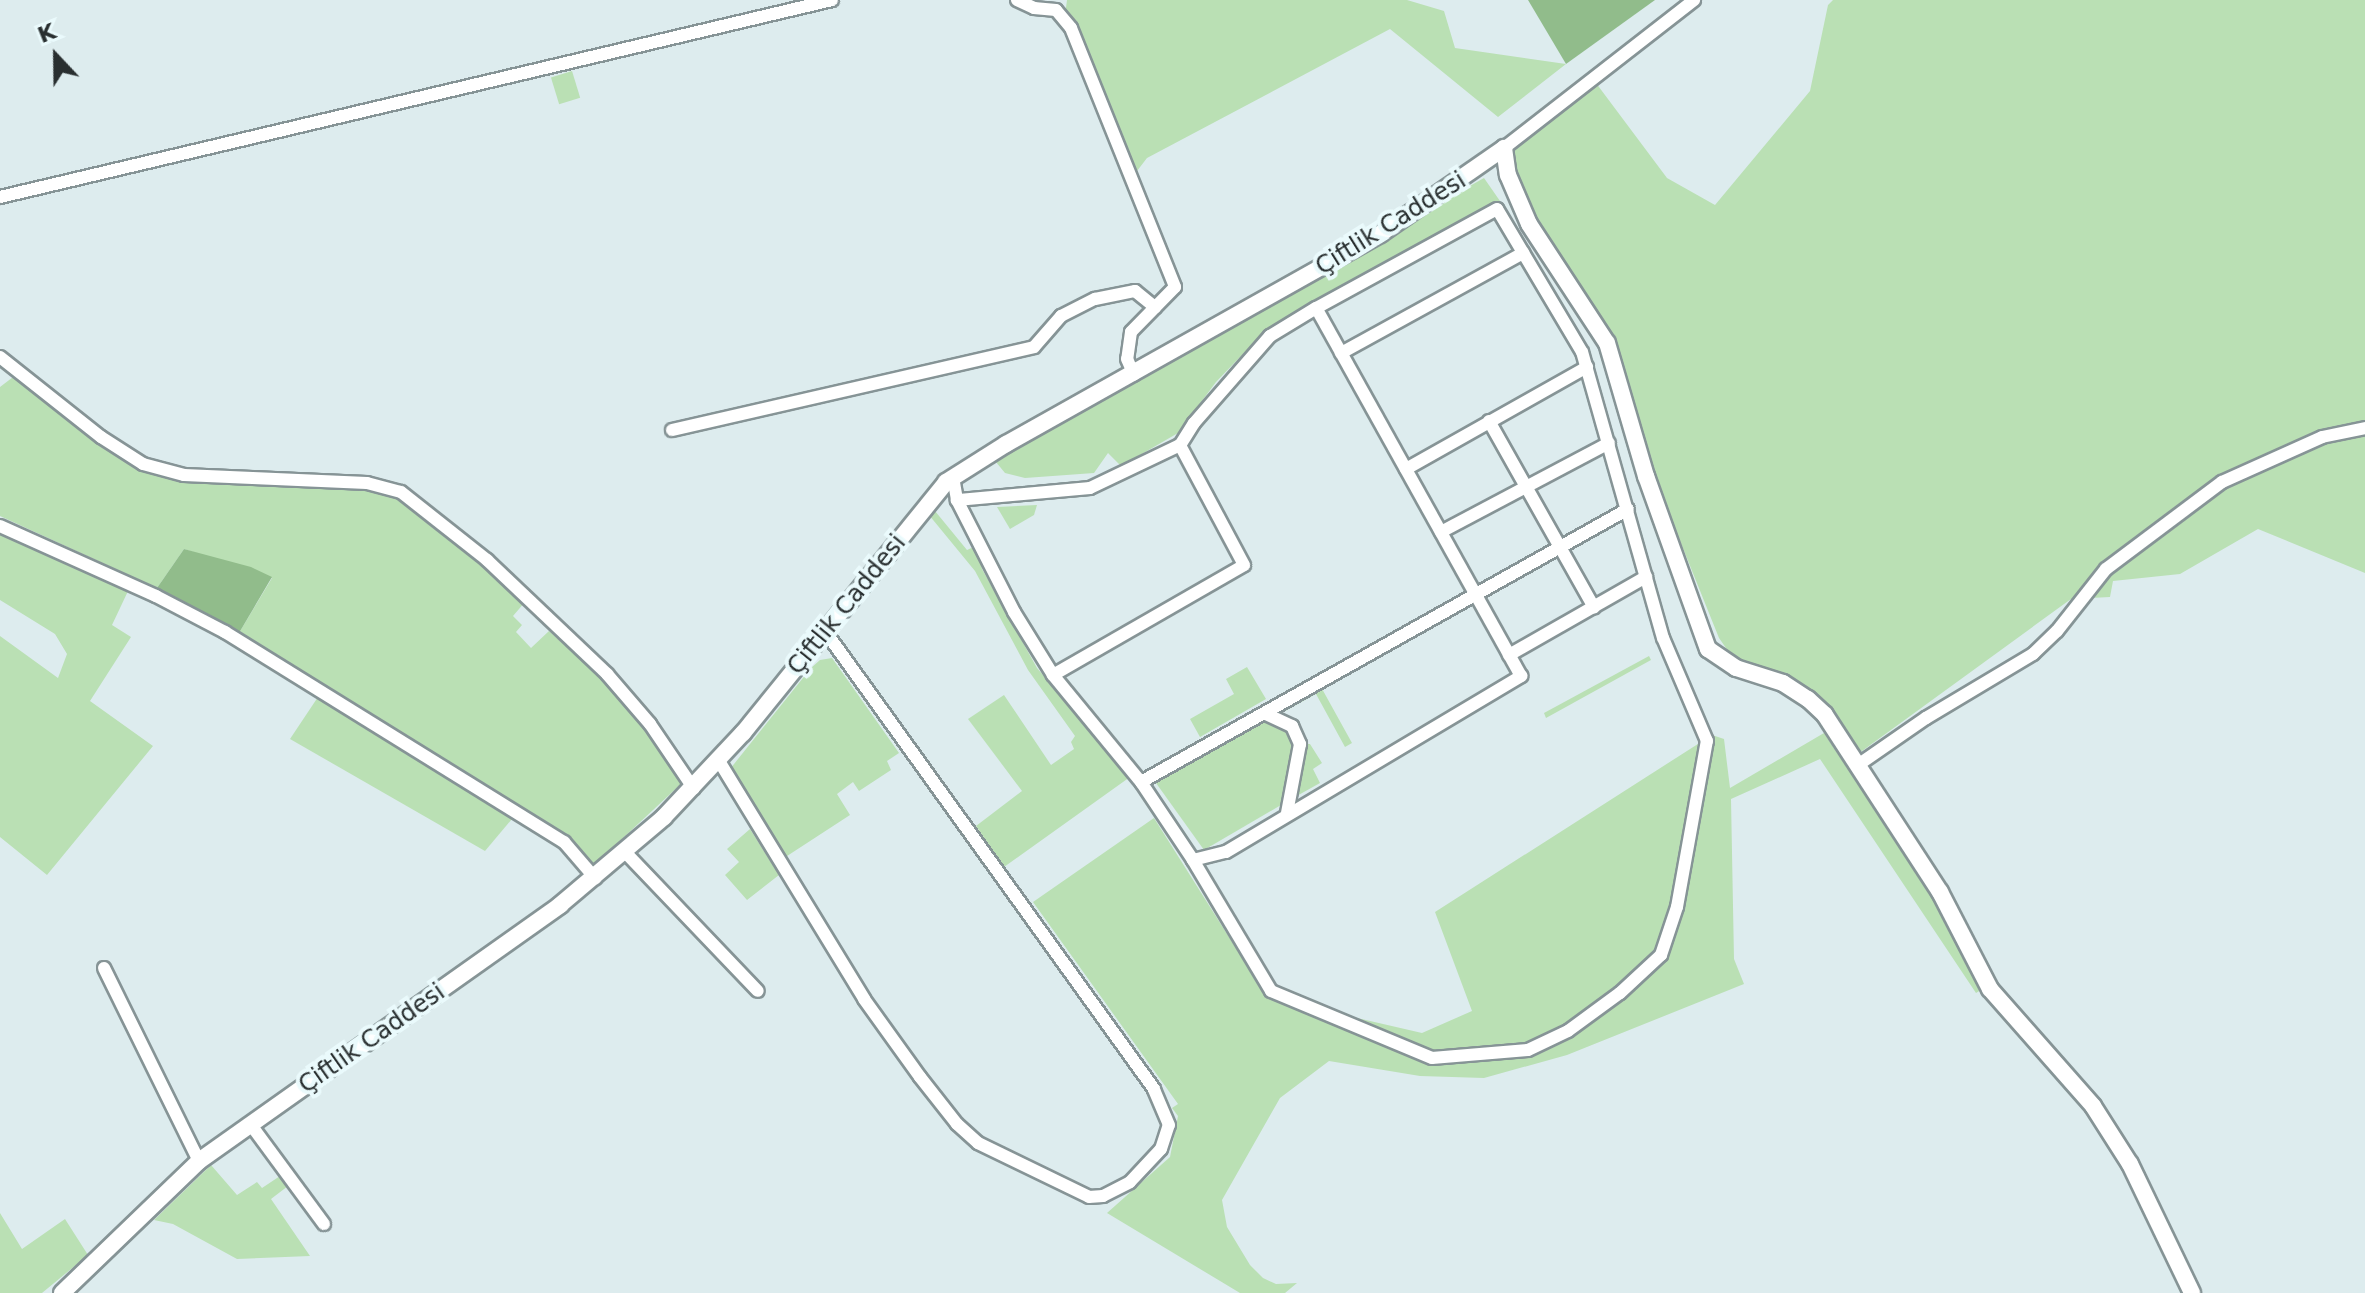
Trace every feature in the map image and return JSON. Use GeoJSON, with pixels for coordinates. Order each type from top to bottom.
{"type":"FeatureCollection","features":[{"type":"Feature","properties":{"kind":"street"},"geometry":{"type":"LineString","coordinates":[[0,197],[832,0]]}},
{"type":"Feature","properties":{"kind":"street"},"geometry":{"type":"LineString","coordinates":[[1017,0],[1034,8],[1056,10],[1071,28],[1175,287],[1131,332],[1127,359],[1134,375]]}},
{"type":"Feature","properties":{"kind":"street","name":"Çiftlik Caddesi"},"geometry":{"type":"LineString","coordinates":[[62,1293],[199,1161],[595,878],[694,789],[953,477],[1380,234],[1504,148],[1694,0]]}},
{"type":"Feature","properties":{"kind":"street"},"geometry":{"type":"LineString","coordinates":[[1504,148],[1508,175],[1529,224],[1607,343],[1646,476],[1708,649],[1736,668],[1783,683],[1808,699],[1825,715],[1940,892],[2003,1008],[2062,1067],[2101,1118],[2130,1164],[2192,1293]]}},
{"type":"Feature","properties":{"kind":"street"},"geometry":{"type":"LineString","coordinates":[[953,477],[957,500],[1014,612],[1053,675],[1141,782],[1193,860],[1271,991],[1432,1058],[1528,1050],[1568,1031],[1620,993],[1661,955],[1677,907],[1707,741],[1663,638],[1582,352],[1497,209],[1270,336],[1194,423],[1180,445],[1090,488],[957,500]]}},
{"type":"Feature","properties":{"kind":"street"},"geometry":{"type":"LineString","coordinates":[[1341,353],[1523,253]]}},
{"type":"Feature","properties":{"kind":"street"},"geometry":{"type":"LineString","coordinates":[[672,430],[1034,347],[1061,316],[1095,299],[1135,291],[1155,307]]}},
{"type":"Feature","properties":{"kind":"street"},"geometry":{"type":"LineString","coordinates":[[1193,860],[1226,852],[1521,676],[1316,308]]}},
{"type":"Feature","properties":{"kind":"street"},"geometry":{"type":"LineString","coordinates":[[0,357],[101,437],[143,464],[184,475],[367,483],[401,492],[487,560],[607,674],[650,724],[694,789]]}},
{"type":"Feature","properties":{"kind":"street"},"geometry":{"type":"LineString","coordinates":[[1406,469],[1587,367]]}},
{"type":"Feature","properties":{"kind":"street"},"geometry":{"type":"LineString","coordinates":[[1489,421],[1594,607]]}},
{"type":"Feature","properties":{"kind":"street"},"geometry":{"type":"LineString","coordinates":[[1858,765],[1926,718],[2033,654],[2057,631],[2106,569],[2222,482],[2322,437],[2365,428]]}},
{"type":"Feature","properties":{"kind":"street"},"geometry":{"type":"LineString","coordinates":[[1441,532],[1609,443]]}},
{"type":"Feature","properties":{"kind":"street"},"geometry":{"type":"LineString","coordinates":[[1053,675],[1244,565],[1180,445]]}},
{"type":"Feature","properties":{"kind":"street"},"geometry":{"type":"LineString","coordinates":[[1141,782],[1628,509]]}},
{"type":"Feature","properties":{"kind":"street"},"geometry":{"type":"LineString","coordinates":[[0,526],[156,596],[225,632],[564,842],[595,878]]}},
{"type":"Feature","properties":{"kind":"street"},"geometry":{"type":"LineString","coordinates":[[1509,655],[1646,577]]}},
{"type":"Feature","properties":{"kind":"street"},"geometry":{"type":"LineString","coordinates":[[719,761],[864,999],[929,1088],[978,1143],[1089,1197],[1103,1196],[1130,1182],[1161,1149],[1169,1125],[1154,1089],[825,631]]}},
{"type":"Feature","properties":{"kind":"street"},"geometry":{"type":"LineString","coordinates":[[1266,714],[1292,726],[1300,744],[1287,813]]}},
{"type":"Feature","properties":{"kind":"street"},"geometry":{"type":"LineString","coordinates":[[625,852],[758,991]]}},
{"type":"Feature","properties":{"kind":"street"},"geometry":{"type":"LineString","coordinates":[[104,968],[199,1161]]}},
{"type":"Feature","properties":{"kind":"street"},"geometry":{"type":"LineString","coordinates":[[251,1125],[324,1224]]}},
{"type":"Feature","properties":{"kind":"green space"},"geometry":{"type":"Polygon","coordinates":[[[1067,0],[1407,0],[1444,11],[1455,48],[1566,64],[1498,117],[1390,29],[1147,158],[1137,171],[1125,173],[1064,23],[1067,0]]]}},
{"type":"Feature","properties":{"kind":"green space"},"geometry":{"type":"Polygon","coordinates":[[[1528,0],[1655,0],[1566,64],[1528,0]]]}},
{"type":"Feature","properties":{"kind":"green space"},"geometry":{"type":"Polygon","coordinates":[[[1833,0],[2365,0],[2365,573],[2258,529],[2180,574],[2113,581],[2110,597],[2071,599],[1862,751],[1855,750],[1813,695],[1735,661],[1719,638],[1664,501],[1609,333],[1531,209],[1514,176],[1512,158],[1517,145],[1593,79],[1667,178],[1715,205],[1810,91],[1828,5],[1833,0]]]}},
{"type":"Feature","properties":{"kind":"green space"},"geometry":{"type":"Polygon","coordinates":[[[572,71],[580,98],[559,104],[551,77],[572,71]]]}},
{"type":"Feature","properties":{"kind":"green space"},"geometry":{"type":"Polygon","coordinates":[[[1484,178],[1500,201],[1266,330],[1216,382],[1178,433],[1121,466],[1108,453],[1094,473],[1025,478],[1005,473],[991,456],[1484,178]]]}},
{"type":"Feature","properties":{"kind":"green space"},"geometry":{"type":"Polygon","coordinates":[[[17,374],[113,453],[138,467],[368,487],[404,498],[525,602],[513,616],[522,625],[516,632],[531,648],[549,631],[620,695],[683,782],[593,866],[566,836],[239,633],[272,578],[184,549],[157,588],[0,516],[0,387],[17,374]]]}},
{"type":"Feature","properties":{"kind":"green space"},"geometry":{"type":"Polygon","coordinates":[[[1037,505],[1034,515],[1010,529],[997,507],[1037,505]]]}},
{"type":"Feature","properties":{"kind":"green space"},"geometry":{"type":"Polygon","coordinates":[[[935,511],[967,550],[978,545],[982,569],[1037,668],[1130,777],[1004,867],[976,826],[1022,791],[968,719],[1004,695],[1051,765],[1074,749],[1071,742],[1075,736],[1028,670],[975,571],[929,515],[935,511]]]}},
{"type":"Feature","properties":{"kind":"green space"},"geometry":{"type":"Polygon","coordinates":[[[0,532],[129,589],[112,625],[131,637],[90,701],[153,746],[47,875],[0,837],[0,636],[58,678],[67,654],[55,634],[0,600],[0,532]]]}},
{"type":"Feature","properties":{"kind":"green space"},"geometry":{"type":"Polygon","coordinates":[[[184,549],[251,567],[272,577],[239,633],[157,588],[184,549]]]}},
{"type":"Feature","properties":{"kind":"green space"},"geometry":{"type":"Polygon","coordinates":[[[1649,656],[1651,660],[1546,718],[1544,713],[1649,656]]]}},
{"type":"Feature","properties":{"kind":"green space"},"geometry":{"type":"Polygon","coordinates":[[[832,658],[899,753],[887,761],[891,770],[859,791],[853,782],[837,794],[850,815],[784,858],[730,769],[811,668],[820,660],[832,658]]]}},
{"type":"Feature","properties":{"kind":"green space"},"geometry":{"type":"Polygon","coordinates":[[[1247,667],[1266,699],[1200,737],[1190,719],[1234,694],[1226,679],[1247,667]]]}},
{"type":"Feature","properties":{"kind":"green space"},"geometry":{"type":"Polygon","coordinates":[[[1321,687],[1352,743],[1345,747],[1316,694],[1280,714],[1278,710],[1321,687]]]}},
{"type":"Feature","properties":{"kind":"green space"},"geometry":{"type":"Polygon","coordinates":[[[318,697],[512,819],[485,851],[290,739],[318,697]]]}},
{"type":"Feature","properties":{"kind":"green space"},"geometry":{"type":"Polygon","coordinates":[[[1261,721],[1287,727],[1294,738],[1290,783],[1281,805],[1204,850],[1156,783],[1261,721]]]}},
{"type":"Feature","properties":{"kind":"green space"},"geometry":{"type":"Polygon","coordinates":[[[1824,733],[1938,904],[1981,990],[1976,993],[1820,759],[1731,799],[1734,959],[1744,984],[1567,1055],[1484,1078],[1420,1076],[1329,1061],[1280,1098],[1222,1200],[1227,1227],[1250,1265],[1263,1278],[1276,1284],[1297,1283],[1285,1293],[1240,1293],[1107,1213],[1170,1157],[1178,1116],[1172,1108],[1178,1104],[1033,902],[1154,818],[1256,980],[1275,999],[1422,1033],[1472,1011],[1435,912],[1712,735],[1724,739],[1730,788],[1824,733]]]}},
{"type":"Feature","properties":{"kind":"green space"},"geometry":{"type":"Polygon","coordinates":[[[1305,744],[1310,744],[1322,763],[1313,769],[1320,783],[1295,797],[1305,744]]]}},
{"type":"Feature","properties":{"kind":"green space"},"geometry":{"type":"Polygon","coordinates":[[[750,829],[779,875],[747,900],[725,875],[739,862],[727,849],[750,829]]]}},
{"type":"Feature","properties":{"kind":"green space"},"geometry":{"type":"Polygon","coordinates":[[[211,1165],[237,1195],[257,1182],[262,1188],[280,1176],[288,1186],[271,1199],[310,1256],[237,1259],[173,1224],[154,1220],[211,1165]]]}},
{"type":"Feature","properties":{"kind":"green space"},"geometry":{"type":"Polygon","coordinates":[[[0,1213],[22,1249],[65,1219],[88,1255],[42,1293],[0,1293],[0,1213]]]}}]}
